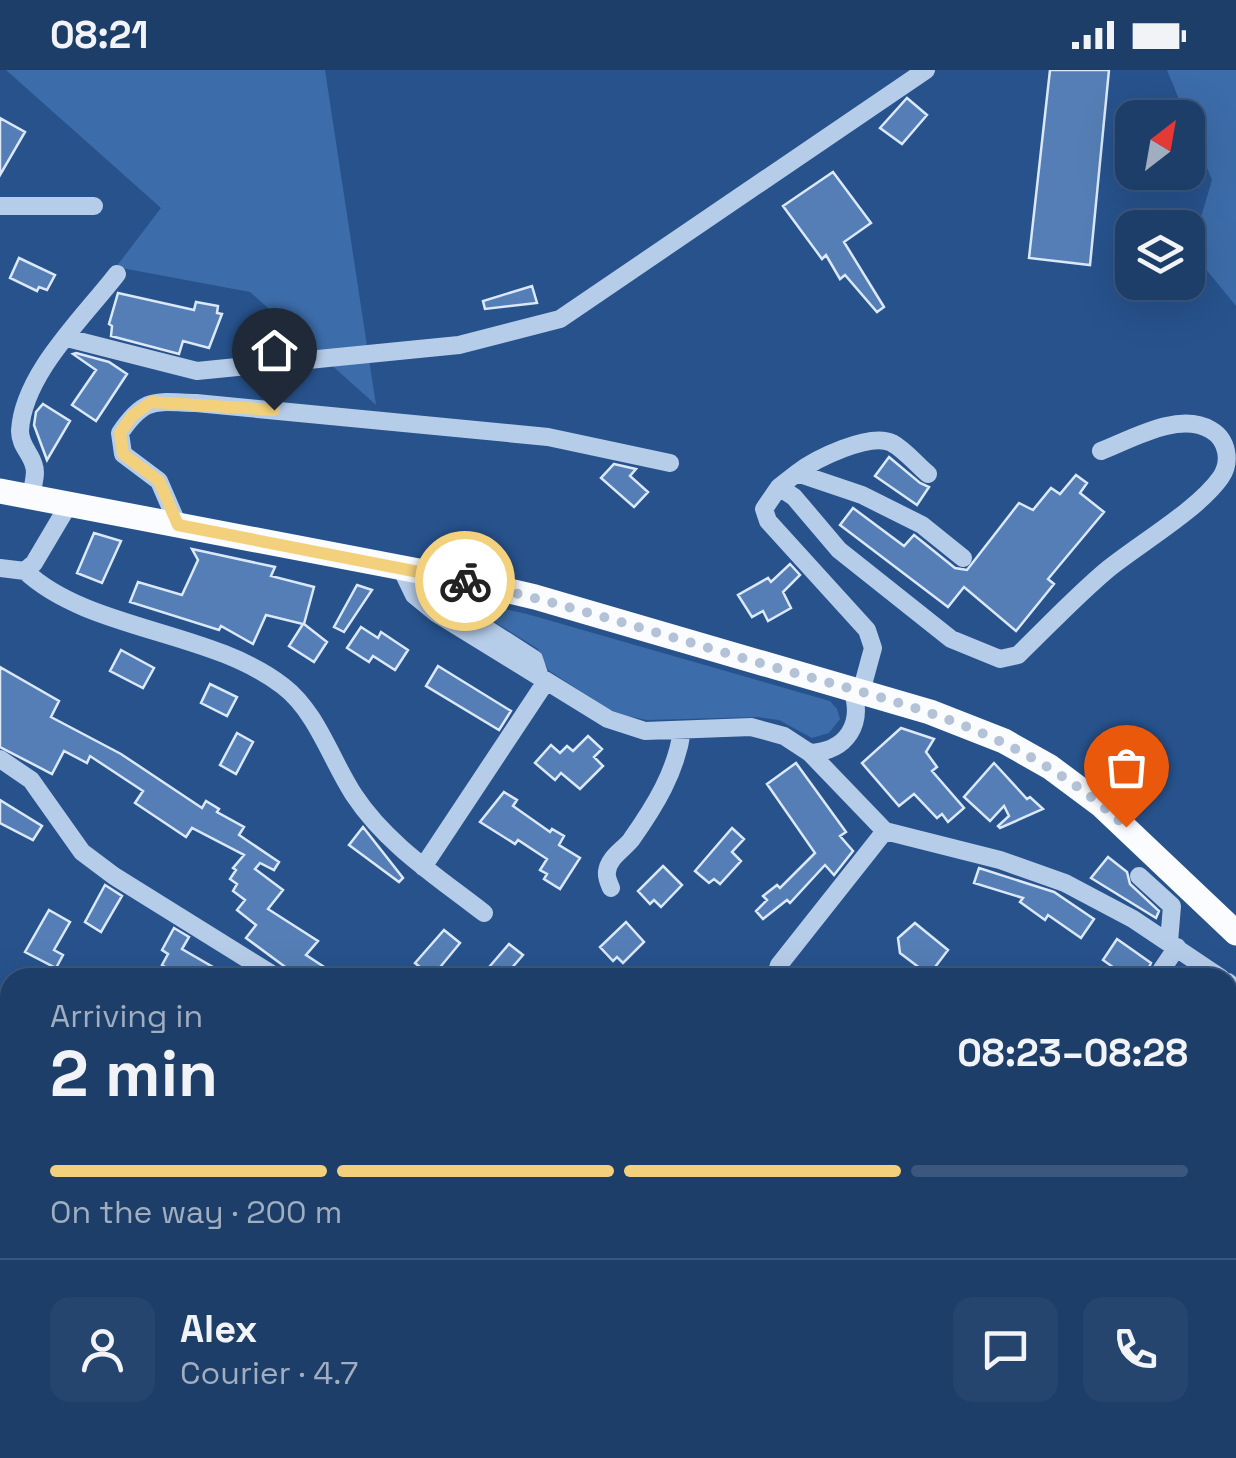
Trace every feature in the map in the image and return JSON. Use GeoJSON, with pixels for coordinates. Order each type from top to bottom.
{"type":"FeatureCollection","features":[{"type":"Feature","properties":{"kind":"main road"},"geometry":{"type":"LineString","coordinates":[[0,491],[535,597],[948,719],[1004,741],[1050,767],[1101,804],[1236,933]]}},
{"type":"Feature","properties":{"kind":"street"},"geometry":{"type":"LineString","coordinates":[[67,338],[197,371],[459,345],[560,318],[926,70]]}},
{"type":"Feature","properties":{"kind":"street"},"geometry":{"type":"LineString","coordinates":[[0,206],[94,206]]}},
{"type":"Feature","properties":{"kind":"street"},"geometry":{"type":"LineString","coordinates":[[31,497],[35,467],[20,434],[25,404],[40,372],[117,274]]}},
{"type":"Feature","properties":{"kind":"street"},"geometry":{"type":"LineString","coordinates":[[178,525],[159,481],[123,454],[120,433],[132,416],[151,402],[548,437],[670,463]]}},
{"type":"Feature","properties":{"kind":"street"},"geometry":{"type":"LineString","coordinates":[[779,487],[794,497],[839,550],[951,639],[1000,660],[1018,655],[1105,572],[1208,492],[1223,475],[1228,459],[1224,443],[1213,431],[1193,424],[1154,429],[1102,451]]}},
{"type":"Feature","properties":{"kind":"street"},"geometry":{"type":"LineString","coordinates":[[810,754],[837,746],[854,728],[856,691],[873,648],[867,630],[768,521],[764,510],[779,487],[810,462],[871,440],[890,442],[928,474]]}},
{"type":"Feature","properties":{"kind":"street"},"geometry":{"type":"LineString","coordinates":[[796,473],[862,496],[922,525],[963,558]]}},
{"type":"Feature","properties":{"kind":"street"},"geometry":{"type":"LineString","coordinates":[[25,572],[69,504]]}},
{"type":"Feature","properties":{"kind":"street"},"geometry":{"type":"LineString","coordinates":[[0,568],[25,572],[42,587],[86,608],[236,659],[284,686],[322,738],[355,797],[392,840],[484,913]]}},
{"type":"Feature","properties":{"kind":"street"},"geometry":{"type":"LineString","coordinates":[[401,568],[414,595],[436,613],[608,719],[644,730],[751,727],[772,731],[810,754],[885,832],[1050,876],[1098,898],[1173,945],[1194,968]]}},
{"type":"Feature","properties":{"kind":"street"},"geometry":{"type":"LineString","coordinates":[[423,867],[542,681]]}},
{"type":"Feature","properties":{"kind":"street"},"geometry":{"type":"LineString","coordinates":[[611,888],[607,872],[614,856],[652,810],[678,760],[682,730]]}},
{"type":"Feature","properties":{"kind":"street"},"geometry":{"type":"LineString","coordinates":[[0,759],[31,780],[82,852],[262,968]]}},
{"type":"Feature","properties":{"kind":"street"},"geometry":{"type":"LineString","coordinates":[[778,968],[885,832]]}},
{"type":"Feature","properties":{"kind":"street"},"geometry":{"type":"LineString","coordinates":[[1140,876],[1172,906],[1173,945],[1161,968]]}},
{"type":"Feature","properties":{"kind":"shaded area"},"geometry":{"type":"Polygon","coordinates":[[[6,70],[325,70],[376,405],[250,292],[116,267],[161,208],[6,70]]]}},
{"type":"Feature","properties":{"kind":"shaded area"},"geometry":{"type":"Polygon","coordinates":[[[1167,70],[1236,70],[1236,306],[1205,268],[1203,210],[1212,180],[1205,163],[1205,100],[1179,100],[1167,70]]]}},
{"type":"Feature","properties":{"kind":"shaded area"},"geometry":{"type":"Polygon","coordinates":[[[450,597],[527,614],[830,701],[840,719],[829,733],[812,738],[779,720],[757,717],[647,720],[627,716],[608,709],[548,670],[538,649],[469,606],[453,603],[450,597]]]}},
{"type":"Feature","properties":{"kind":"building"},"geometry":{"type":"Polygon","coordinates":[[[1050,70],[1109,70],[1090,265],[1029,258],[1050,70]]]}},
{"type":"Feature","properties":{"kind":"building"},"geometry":{"type":"Polygon","coordinates":[[[907,98],[927,115],[902,144],[880,128],[907,98]]]}},
{"type":"Feature","properties":{"kind":"building"},"geometry":{"type":"Polygon","coordinates":[[[0,118],[25,132],[0,175],[0,118]]]}},
{"type":"Feature","properties":{"kind":"building"},"geometry":{"type":"Polygon","coordinates":[[[833,172],[871,223],[844,242],[884,307],[877,312],[845,275],[840,279],[826,255],[822,259],[783,206],[833,172]]]}},
{"type":"Feature","properties":{"kind":"building"},"geometry":{"type":"Polygon","coordinates":[[[19,258],[55,275],[47,290],[39,287],[37,291],[10,278],[19,258]]]}},
{"type":"Feature","properties":{"kind":"building"},"geometry":{"type":"Polygon","coordinates":[[[532,286],[537,303],[485,309],[483,301],[532,286]]]}},
{"type":"Feature","properties":{"kind":"building"},"geometry":{"type":"Polygon","coordinates":[[[118,293],[194,310],[196,302],[218,306],[217,313],[222,314],[209,348],[183,341],[179,354],[111,336],[109,324],[118,293]]]}},
{"type":"Feature","properties":{"kind":"building"},"geometry":{"type":"Polygon","coordinates":[[[73,354],[109,362],[127,374],[96,421],[72,405],[96,370],[73,354]]]}},
{"type":"Feature","properties":{"kind":"building"},"geometry":{"type":"Polygon","coordinates":[[[43,404],[70,421],[47,460],[34,425],[36,412],[43,404]]]}},
{"type":"Feature","properties":{"kind":"building"},"geometry":{"type":"Polygon","coordinates":[[[889,457],[929,487],[917,505],[875,476],[889,457]]]}},
{"type":"Feature","properties":{"kind":"building"},"geometry":{"type":"Polygon","coordinates":[[[614,464],[636,469],[630,476],[648,492],[634,507],[601,478],[614,464]]]}},
{"type":"Feature","properties":{"kind":"building"},"geometry":{"type":"Polygon","coordinates":[[[1076,475],[1087,483],[1080,493],[1104,512],[1048,579],[1054,584],[1016,631],[964,587],[948,607],[840,525],[853,508],[904,546],[914,535],[955,568],[967,570],[1019,503],[1033,510],[1051,488],[1060,494],[1076,475]]]}},
{"type":"Feature","properties":{"kind":"building"},"geometry":{"type":"Polygon","coordinates":[[[94,533],[121,541],[102,583],[77,573],[94,533]]]}},
{"type":"Feature","properties":{"kind":"building"},"geometry":{"type":"Polygon","coordinates":[[[192,549],[275,567],[271,576],[314,587],[304,624],[327,642],[314,662],[289,646],[303,624],[266,615],[253,644],[221,626],[219,630],[130,602],[138,582],[182,595],[198,560],[192,549]]]}},
{"type":"Feature","properties":{"kind":"building"},"geometry":{"type":"Polygon","coordinates":[[[790,564],[800,575],[783,592],[791,608],[768,621],[763,611],[752,617],[738,595],[768,578],[771,582],[790,564]]]}},
{"type":"Feature","properties":{"kind":"building"},"geometry":{"type":"Polygon","coordinates":[[[357,585],[372,590],[344,632],[334,627],[357,585]]]}},
{"type":"Feature","properties":{"kind":"building"},"geometry":{"type":"Polygon","coordinates":[[[361,627],[378,638],[381,632],[408,650],[395,670],[373,656],[369,662],[347,648],[361,627]]]}},
{"type":"Feature","properties":{"kind":"building"},"geometry":{"type":"Polygon","coordinates":[[[121,650],[154,668],[143,688],[110,671],[121,650]]]}},
{"type":"Feature","properties":{"kind":"building"},"geometry":{"type":"Polygon","coordinates":[[[438,666],[511,711],[499,730],[426,686],[438,666]]]}},
{"type":"Feature","properties":{"kind":"building"},"geometry":{"type":"Polygon","coordinates":[[[0,667],[59,701],[51,717],[121,754],[202,808],[206,801],[244,827],[239,835],[279,862],[274,870],[260,863],[255,869],[283,890],[268,909],[318,941],[306,955],[326,968],[287,968],[246,938],[256,925],[237,910],[245,900],[233,891],[237,884],[230,879],[244,855],[192,828],[186,837],[135,803],[143,791],[90,756],[87,763],[64,751],[52,774],[0,747],[0,667]]]}},
{"type":"Feature","properties":{"kind":"building"},"geometry":{"type":"Polygon","coordinates":[[[210,684],[237,697],[227,716],[201,703],[210,684]]]}},
{"type":"Feature","properties":{"kind":"building"},"geometry":{"type":"Polygon","coordinates":[[[901,728],[934,739],[926,752],[937,767],[932,771],[964,808],[948,822],[942,814],[937,818],[914,794],[899,806],[862,763],[901,728]]]}},
{"type":"Feature","properties":{"kind":"building"},"geometry":{"type":"Polygon","coordinates":[[[237,733],[253,742],[236,774],[220,765],[237,733]]]}},
{"type":"Feature","properties":{"kind":"building"},"geometry":{"type":"Polygon","coordinates":[[[588,736],[602,749],[594,757],[603,766],[580,789],[561,773],[555,780],[535,763],[551,745],[560,753],[567,746],[573,751],[588,736]]]}},
{"type":"Feature","properties":{"kind":"building"},"geometry":{"type":"Polygon","coordinates":[[[796,763],[846,832],[840,836],[853,851],[834,875],[825,865],[790,903],[787,900],[763,919],[756,911],[767,900],[763,896],[777,885],[780,888],[815,853],[767,784],[796,763]]]}},
{"type":"Feature","properties":{"kind":"building"},"geometry":{"type":"Polygon","coordinates":[[[994,763],[1027,799],[1030,797],[1043,809],[1000,828],[1009,816],[1004,806],[990,821],[964,797],[994,763]]]}},
{"type":"Feature","properties":{"kind":"building"},"geometry":{"type":"Polygon","coordinates":[[[504,792],[517,800],[513,806],[550,832],[552,829],[564,836],[559,845],[580,858],[560,889],[544,879],[547,874],[540,870],[547,859],[480,822],[504,792]]]}},
{"type":"Feature","properties":{"kind":"building"},"geometry":{"type":"Polygon","coordinates":[[[0,800],[42,826],[33,840],[0,823],[0,800]]]}},
{"type":"Feature","properties":{"kind":"building"},"geometry":{"type":"Polygon","coordinates":[[[363,827],[403,878],[399,882],[349,845],[363,827]]]}},
{"type":"Feature","properties":{"kind":"building"},"geometry":{"type":"Polygon","coordinates":[[[732,828],[744,839],[732,852],[741,861],[720,884],[714,879],[709,883],[695,871],[732,828]]]}},
{"type":"Feature","properties":{"kind":"building"},"geometry":{"type":"Polygon","coordinates":[[[1108,857],[1127,872],[1130,884],[1159,911],[1156,918],[1091,878],[1108,857]]]}},
{"type":"Feature","properties":{"kind":"building"},"geometry":{"type":"Polygon","coordinates":[[[663,866],[682,885],[661,907],[654,900],[650,904],[638,891],[663,866]]]}},
{"type":"Feature","properties":{"kind":"building"},"geometry":{"type":"Polygon","coordinates":[[[979,868],[1054,892],[1094,919],[1081,938],[1048,915],[1045,920],[1020,902],[1023,898],[974,883],[979,868]]]}},
{"type":"Feature","properties":{"kind":"building"},"geometry":{"type":"Polygon","coordinates":[[[105,885],[122,896],[101,932],[85,922],[105,885]]]}},
{"type":"Feature","properties":{"kind":"building"},"geometry":{"type":"Polygon","coordinates":[[[49,910],[70,922],[54,950],[63,955],[56,968],[25,952],[49,910]]]}},
{"type":"Feature","properties":{"kind":"building"},"geometry":{"type":"Polygon","coordinates":[[[626,922],[644,942],[623,963],[617,957],[613,961],[600,947],[626,922]]]}},
{"type":"Feature","properties":{"kind":"building"},"geometry":{"type":"Polygon","coordinates":[[[915,923],[948,950],[934,968],[920,968],[900,953],[898,938],[915,923]]]}},
{"type":"Feature","properties":{"kind":"building"},"geometry":{"type":"Polygon","coordinates":[[[174,928],[189,937],[182,949],[215,968],[167,968],[162,965],[168,954],[162,950],[174,928]]]}},
{"type":"Feature","properties":{"kind":"building"},"geometry":{"type":"Polygon","coordinates":[[[444,930],[460,943],[439,968],[421,968],[415,963],[444,930]]]}},
{"type":"Feature","properties":{"kind":"building"},"geometry":{"type":"Polygon","coordinates":[[[1117,939],[1151,963],[1149,968],[1114,968],[1103,960],[1117,939]]]}},
{"type":"Feature","properties":{"kind":"building"},"geometry":{"type":"Polygon","coordinates":[[[509,944],[523,955],[512,968],[490,966],[509,944]]]}},
{"type":"Feature","properties":{"kind":"way so far"},"geometry":{"type":"LineString","coordinates":[[465,581],[535,597],[930,712],[1004,741],[1050,767],[1126,827]]}},
{"type":"Feature","properties":{"kind":"route"},"geometry":{"type":"LineString","coordinates":[[274,410],[151,402],[132,416],[120,433],[123,454],[159,481],[178,525],[465,581]]}}]}
